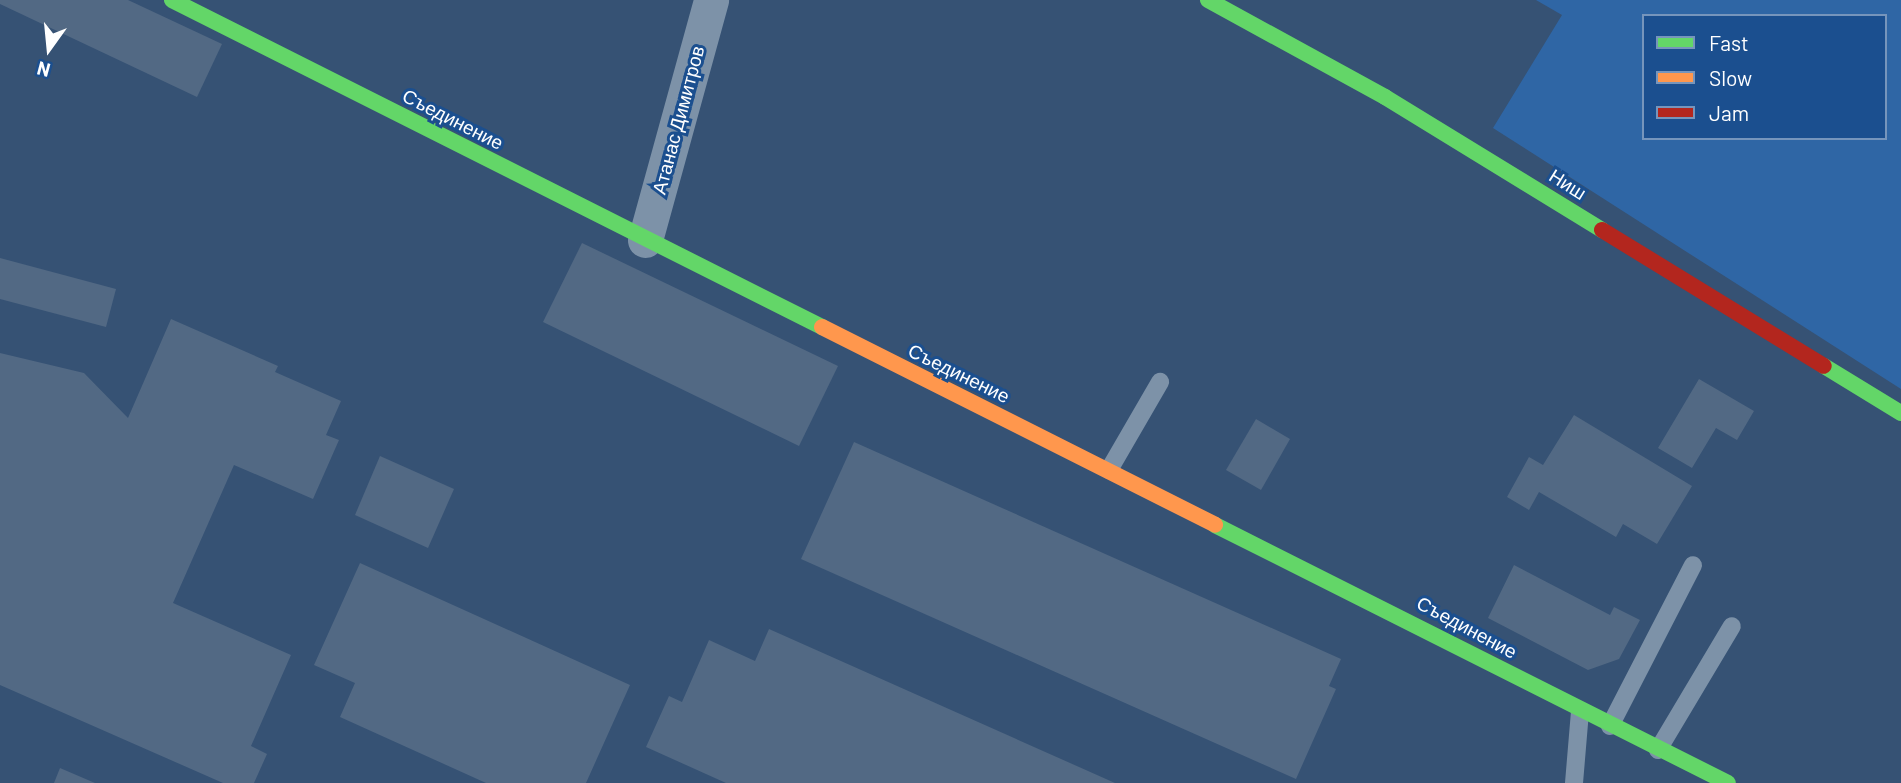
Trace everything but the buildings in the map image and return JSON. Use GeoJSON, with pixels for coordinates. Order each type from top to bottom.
{"type":"FeatureCollection","features":[{"type":"Feature","properties":{"kind":"main road","name":"Съединение"},"geometry":{"type":"LineString","coordinates":[[172,0],[645,240],[1109,470],[1580,711],[1728,783]]}},
{"type":"Feature","properties":{"kind":"main road","name":"Ниш"},"geometry":{"type":"LineString","coordinates":[[1208,0],[1385,97],[1901,413]]}},
{"type":"Feature","properties":{"kind":"street","name":"Атанас Димитров"},"geometry":{"type":"LineString","coordinates":[[645,240],[711,0]]}},
{"type":"Feature","properties":{"kind":"lane"},"geometry":{"type":"LineString","coordinates":[[1109,470],[1160,382]]}},
{"type":"Feature","properties":{"kind":"lane"},"geometry":{"type":"LineString","coordinates":[[1610,726],[1693,565]]}},
{"type":"Feature","properties":{"kind":"lane"},"geometry":{"type":"LineString","coordinates":[[1658,750],[1732,626]]}},
{"type":"Feature","properties":{"kind":"lane"},"geometry":{"type":"LineString","coordinates":[[1574,783],[1580,711]]}},
{"type":"Feature","properties":{"kind":"shaded area"},"geometry":{"type":"Polygon","coordinates":[[[1536,0],[1901,0],[1901,389],[1493,128],[1562,15],[1536,0]]]}},
{"type":"Feature","properties":{"kind":"traffic: fast"},"geometry":{"type":"LineString","coordinates":[[172,0],[822,327]]}},
{"type":"Feature","properties":{"kind":"traffic: fast"},"geometry":{"type":"LineString","coordinates":[[1208,0],[1385,97],[1602,230]]}},
{"type":"Feature","properties":{"kind":"traffic: fast"},"geometry":{"type":"LineString","coordinates":[[1824,366],[1901,413]]}},
{"type":"Feature","properties":{"kind":"traffic: fast"},"geometry":{"type":"LineString","coordinates":[[1215,525],[1728,783]]}},
{"type":"Feature","properties":{"kind":"traffic: slow"},"geometry":{"type":"LineString","coordinates":[[822,327],[1215,525]]}},
{"type":"Feature","properties":{"kind":"traffic: jam"},"geometry":{"type":"LineString","coordinates":[[1602,230],[1824,366]]}}]}
